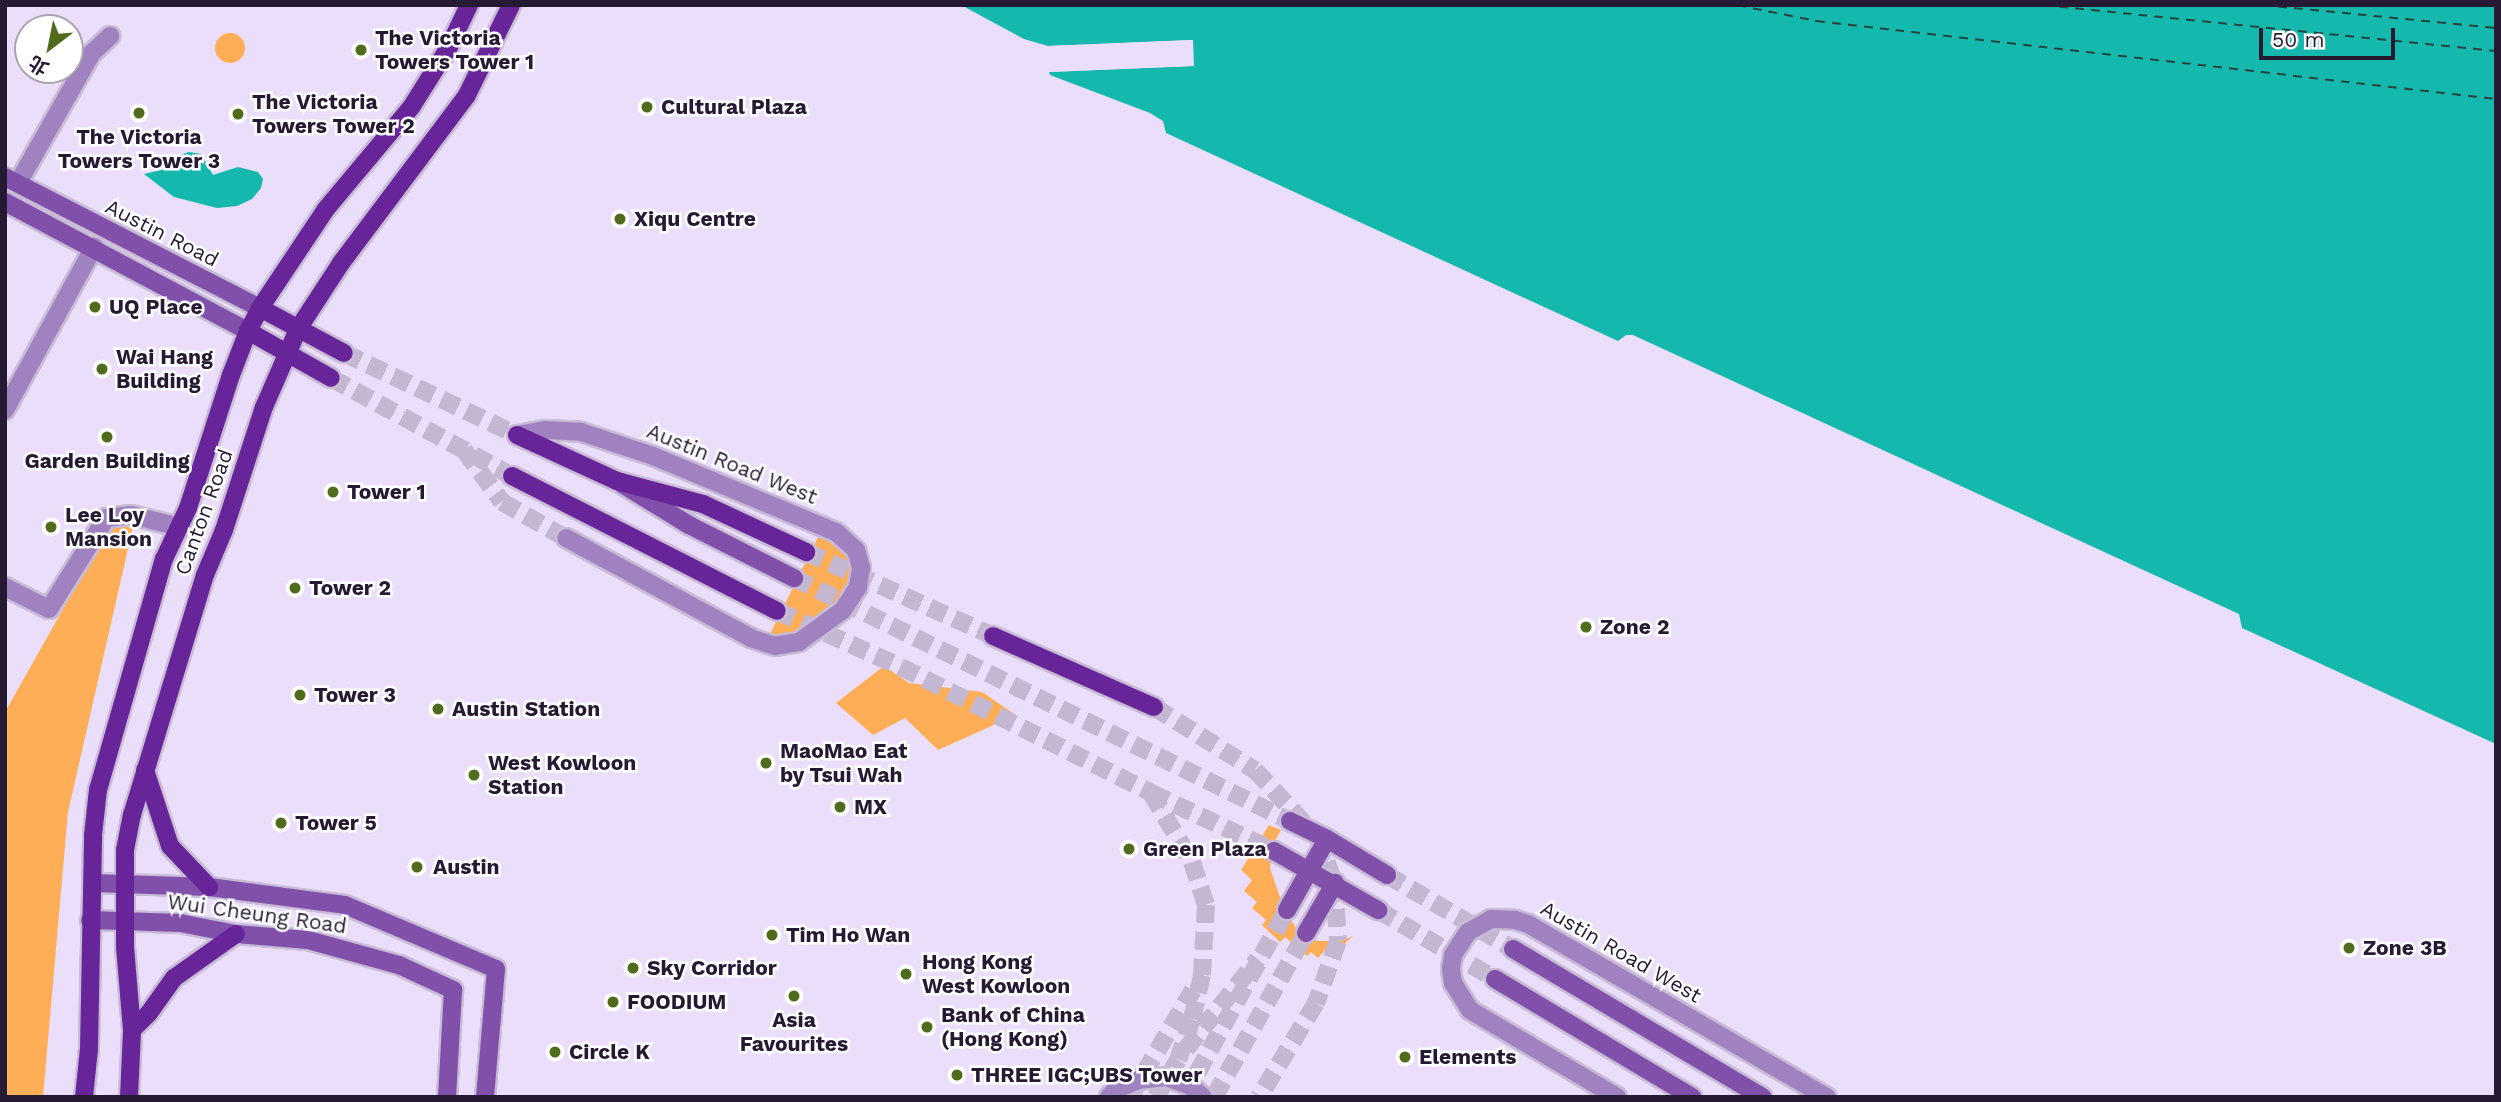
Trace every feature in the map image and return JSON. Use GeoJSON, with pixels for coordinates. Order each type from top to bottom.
{"type":"FeatureCollection","features":[{"type":"Feature","properties":{"kind":"main road","name":"Canton Road"},"geometry":{"type":"LineString","coordinates":[[84,1097],[89,1049],[93,835],[98,790],[164,559],[179,527],[247,331],[326,209],[412,106],[449,47],[469,5]]}},
{"type":"Feature","properties":{"kind":"main road","name":"Canton Road"},"geometry":{"type":"LineString","coordinates":[[129,1097],[132,1030],[128,1008],[124,883],[132,815],[205,575],[224,530],[264,407],[299,329],[348,253],[467,95],[511,5]]}},
{"type":"Feature","properties":{"kind":"main road","name":"Austin Road"},"geometry":{"type":"LineString","coordinates":[[11,180],[299,329]]}},
{"type":"Feature","properties":{"kind":"main road","name":"Austin Road"},"geometry":{"type":"LineString","coordinates":[[5,202],[287,352]]}},
{"type":"Feature","properties":{"kind":"main road"},"geometry":{"type":"LineString","coordinates":[[299,329],[344,353]]}},
{"type":"Feature","properties":{"kind":"main road"},"geometry":{"type":"LineString","coordinates":[[287,352],[331,377]]}},
{"type":"Feature","properties":{"kind":"main road","name":"Austin Road West"},"geometry":{"type":"LineString","coordinates":[[517,435],[617,481],[689,526],[794,578]]}},
{"type":"Feature","properties":{"kind":"main road"},"geometry":{"type":"LineString","coordinates":[[512,477],[777,611]]}},
{"type":"Feature","properties":{"kind":"main road"},"geometry":{"type":"LineString","coordinates":[[617,481],[703,504],[806,552]]}},
{"type":"Feature","properties":{"kind":"main road"},"geometry":{"type":"LineString","coordinates":[[993,636],[1154,707]]}},
{"type":"Feature","properties":{"kind":"main road"},"geometry":{"type":"LineString","coordinates":[[145,769],[170,846],[209,887]]}},
{"type":"Feature","properties":{"kind":"main road"},"geometry":{"type":"LineString","coordinates":[[1290,821],[1327,839],[1387,875]]}},
{"type":"Feature","properties":{"kind":"main road"},"geometry":{"type":"LineString","coordinates":[[1287,910],[1327,839]]}},
{"type":"Feature","properties":{"kind":"main road"},"geometry":{"type":"LineString","coordinates":[[1274,851],[1335,883],[1378,910]]}},
{"type":"Feature","properties":{"kind":"main road","name":"Wui Cheung Road"},"geometry":{"type":"LineString","coordinates":[[93,883],[209,887],[345,905],[496,969],[485,1097]]}},
{"type":"Feature","properties":{"kind":"main road"},"geometry":{"type":"LineString","coordinates":[[1306,933],[1335,883]]}},
{"type":"Feature","properties":{"kind":"main road","name":"Wui Cheung Road"},"geometry":{"type":"LineString","coordinates":[[90,920],[180,923],[236,934],[308,940],[399,965],[453,990],[447,1097]]}},
{"type":"Feature","properties":{"kind":"main road"},"geometry":{"type":"LineString","coordinates":[[132,1030],[149,1013],[174,978],[236,934]]}},
{"type":"Feature","properties":{"kind":"main road"},"geometry":{"type":"LineString","coordinates":[[1513,949],[1762,1097]]}},
{"type":"Feature","properties":{"kind":"main road"},"geometry":{"type":"LineString","coordinates":[[1495,979],[1692,1097]]}},
{"type":"Feature","properties":{"kind":"street"},"geometry":{"type":"LineString","coordinates":[[11,180],[92,53],[110,36]]}},
{"type":"Feature","properties":{"kind":"street"},"geometry":{"type":"LineString","coordinates":[[5,410],[94,247]]}},
{"type":"Feature","properties":{"kind":"street","name":"Austin Road West"},"geometry":{"type":"LineString","coordinates":[[517,435],[546,430],[581,432],[653,456],[836,531],[856,550],[861,568],[854,594],[843,610],[799,642],[775,646],[751,638],[566,538]]}},
{"type":"Feature","properties":{"kind":"street","name":"Canton Road"},"geometry":{"type":"LineString","coordinates":[[5,587],[49,609],[106,517],[131,514],[179,527]]}},
{"type":"Feature","properties":{"kind":"street","name":"Austin Road West"},"geometry":{"type":"LineString","coordinates":[[1617,1097],[1470,1010],[1453,983],[1451,968],[1453,955],[1468,932],[1491,919],[1515,919],[1528,924],[1825,1097]]}},
{"type":"Feature","properties":{"kind":"street"},"geometry":{"type":"LineString","coordinates":[[1109,1097],[1115,1090],[1138,1080],[1166,1077],[1191,1086],[1203,1097]]}},
{"type":"Feature","properties":{"kind":"shaded area"},"geometry":{"type":"Polygon","coordinates":[[[961,5],[2496,5],[2496,744],[2242,628],[2239,614],[1633,335],[1626,335],[1618,341],[1166,133],[1163,121],[1150,113],[1050,75],[1049,72],[1193,66],[1192,40],[1048,46],[1024,39],[961,5]]]}},
{"type":"Feature","properties":{"kind":"shaded area"},"geometry":{"type":"Polygon","coordinates":[[[230,33],[241,37],[245,48],[241,59],[230,63],[219,59],[215,48],[219,37],[230,33]]]}},
{"type":"Feature","properties":{"kind":"shaded area"},"geometry":{"type":"Polygon","coordinates":[[[189,152],[201,154],[213,175],[238,167],[258,172],[263,179],[261,188],[252,199],[237,206],[217,208],[174,197],[144,174],[170,168],[180,155],[189,152]]]}},
{"type":"Feature","properties":{"kind":"shaded area"},"geometry":{"type":"Polygon","coordinates":[[[111,524],[133,527],[68,812],[43,1097],[5,1097],[5,712],[111,524]]]}},
{"type":"Feature","properties":{"kind":"shaded area"},"geometry":{"type":"Polygon","coordinates":[[[822,529],[842,544],[848,555],[850,579],[845,593],[801,631],[791,635],[770,634],[822,529]]]}},
{"type":"Feature","properties":{"kind":"shaded area"},"geometry":{"type":"Polygon","coordinates":[[[884,666],[909,683],[982,692],[1016,715],[938,750],[905,718],[873,735],[836,703],[884,666]]]}},
{"type":"Feature","properties":{"kind":"shaded area"},"geometry":{"type":"Polygon","coordinates":[[[1269,825],[1281,830],[1273,844],[1270,868],[1284,909],[1296,928],[1317,941],[1341,941],[1353,936],[1335,953],[1328,947],[1318,958],[1311,952],[1307,956],[1285,937],[1280,942],[1262,925],[1266,920],[1252,908],[1257,902],[1244,891],[1252,880],[1241,870],[1269,825]]]}},
{"type":"Feature","properties":{"kind":"pier"},"geometry":{"type":"Polygon","coordinates":[[[1193,40],[1194,66],[1049,72],[1049,69],[1190,63],[1189,44],[1048,50],[1048,46],[1193,40]]]}},
{"type":"Feature","properties":{"kind":"ferry route"},"geometry":{"type":"LineString","coordinates":[[1737,5],[1816,21],[2496,99]]}},
{"type":"Feature","properties":{"kind":"ferry route"},"geometry":{"type":"LineString","coordinates":[[2043,5],[2496,51]]}},
{"type":"Feature","properties":{"kind":"ferry route"},"geometry":{"type":"LineString","coordinates":[[2262,5],[2496,28]]}},
{"type":"Feature","properties":{"kind":"tunnel"},"geometry":{"type":"LineString","coordinates":[[344,353],[517,435]]}},
{"type":"Feature","properties":{"kind":"tunnel"},"geometry":{"type":"LineString","coordinates":[[331,378],[512,476]]}},
{"type":"Feature","properties":{"kind":"tunnel"},"geometry":{"type":"LineString","coordinates":[[464,450],[502,502],[566,538]]}},
{"type":"Feature","properties":{"kind":"tunnel"},"geometry":{"type":"LineString","coordinates":[[806,552],[993,636]]}},
{"type":"Feature","properties":{"kind":"tunnel"},"geometry":{"type":"LineString","coordinates":[[794,578],[1290,821]]}},
{"type":"Feature","properties":{"kind":"tunnel"},"geometry":{"type":"LineString","coordinates":[[777,611],[901,667],[1151,793],[1192,862],[1206,905],[1202,975],[1192,1019],[1178,1060],[1156,1097]]}},
{"type":"Feature","properties":{"kind":"tunnel"},"geometry":{"type":"LineString","coordinates":[[1154,707],[1255,770],[1317,837],[1334,882],[1338,941],[1316,1003],[1259,1097]]}},
{"type":"Feature","properties":{"kind":"tunnel"},"geometry":{"type":"LineString","coordinates":[[1151,793],[1274,851]]}},
{"type":"Feature","properties":{"kind":"tunnel"},"geometry":{"type":"LineString","coordinates":[[1387,875],[1513,949]]}},
{"type":"Feature","properties":{"kind":"tunnel"},"geometry":{"type":"LineString","coordinates":[[1184,1097],[1287,910]]}},
{"type":"Feature","properties":{"kind":"tunnel"},"geometry":{"type":"LineString","coordinates":[[1378,910],[1495,979]]}},
{"type":"Feature","properties":{"kind":"tunnel"},"geometry":{"type":"LineString","coordinates":[[1214,1097],[1306,933]]}},
{"type":"Feature","properties":{"kind":"tunnel"},"geometry":{"type":"LineString","coordinates":[[1186,1049],[1258,959]]}},
{"type":"Feature","properties":{"kind":"tunnel"},"geometry":{"type":"LineString","coordinates":[[1130,1097],[1193,990]]}},
{"type":"Feature","properties":{"kind":"place","name":"The Victoria Towers Tower 1"},"geometry":{"type":"Point","coordinates":[361,50]}},
{"type":"Feature","properties":{"kind":"place","name":"Cultural Plaza"},"geometry":{"type":"Point","coordinates":[647,107]}},
{"type":"Feature","properties":{"kind":"place","name":"The Victoria Towers Tower 3"},"geometry":{"type":"Point","coordinates":[139,113]}},
{"type":"Feature","properties":{"kind":"place","name":"The Victoria Towers Tower 2"},"geometry":{"type":"Point","coordinates":[238,114]}},
{"type":"Feature","properties":{"kind":"place","name":"Xiqu Centre"},"geometry":{"type":"Point","coordinates":[620,219]}},
{"type":"Feature","properties":{"kind":"place","name":"UQ Place"},"geometry":{"type":"Point","coordinates":[95,307]}},
{"type":"Feature","properties":{"kind":"place","name":"Wai Hang Building"},"geometry":{"type":"Point","coordinates":[102,369]}},
{"type":"Feature","properties":{"kind":"place","name":"Garden Building"},"geometry":{"type":"Point","coordinates":[107,437]}},
{"type":"Feature","properties":{"kind":"place","name":"Tower 1"},"geometry":{"type":"Point","coordinates":[333,492]}},
{"type":"Feature","properties":{"kind":"place","name":"Lee Loy Mansion"},"geometry":{"type":"Point","coordinates":[51,527]}},
{"type":"Feature","properties":{"kind":"place","name":"Tower 2"},"geometry":{"type":"Point","coordinates":[295,588]}},
{"type":"Feature","properties":{"kind":"place","name":"Zone 2"},"geometry":{"type":"Point","coordinates":[1586,627]}},
{"type":"Feature","properties":{"kind":"place","name":"Tower 3"},"geometry":{"type":"Point","coordinates":[300,695]}},
{"type":"Feature","properties":{"kind":"place","name":"Austin Station"},"geometry":{"type":"Point","coordinates":[438,709]}},
{"type":"Feature","properties":{"kind":"place","name":"MaoMao Eat by Tsui Wah"},"geometry":{"type":"Point","coordinates":[766,763]}},
{"type":"Feature","properties":{"kind":"place","name":"West Kowloon Station"},"geometry":{"type":"Point","coordinates":[474,775]}},
{"type":"Feature","properties":{"kind":"place","name":"MX"},"geometry":{"type":"Point","coordinates":[840,807]}},
{"type":"Feature","properties":{"kind":"place","name":"Tower 5"},"geometry":{"type":"Point","coordinates":[281,823]}},
{"type":"Feature","properties":{"kind":"place","name":"Green Plaza"},"geometry":{"type":"Point","coordinates":[1129,849]}},
{"type":"Feature","properties":{"kind":"place","name":"Austin"},"geometry":{"type":"Point","coordinates":[417,867]}},
{"type":"Feature","properties":{"kind":"place","name":"Tim Ho Wan"},"geometry":{"type":"Point","coordinates":[772,935]}},
{"type":"Feature","properties":{"kind":"place","name":"Zone 3B"},"geometry":{"type":"Point","coordinates":[2349,948]}},
{"type":"Feature","properties":{"kind":"place","name":"Sky Corridor"},"geometry":{"type":"Point","coordinates":[633,968]}},
{"type":"Feature","properties":{"kind":"place","name":"Hong Kong West Kowloon"},"geometry":{"type":"Point","coordinates":[906,974]}},
{"type":"Feature","properties":{"kind":"place","name":"Asia Favourites"},"geometry":{"type":"Point","coordinates":[794,996]}},
{"type":"Feature","properties":{"kind":"place","name":"FOODIUM"},"geometry":{"type":"Point","coordinates":[613,1002]}},
{"type":"Feature","properties":{"kind":"place","name":"Bank of China (Hong Kong)"},"geometry":{"type":"Point","coordinates":[927,1027]}},
{"type":"Feature","properties":{"kind":"place","name":"Circle K"},"geometry":{"type":"Point","coordinates":[555,1052]}},
{"type":"Feature","properties":{"kind":"place","name":"Elements"},"geometry":{"type":"Point","coordinates":[1405,1057]}},
{"type":"Feature","properties":{"kind":"place","name":"THREE IGC;UBS Tower"},"geometry":{"type":"Point","coordinates":[957,1075]}}]}
